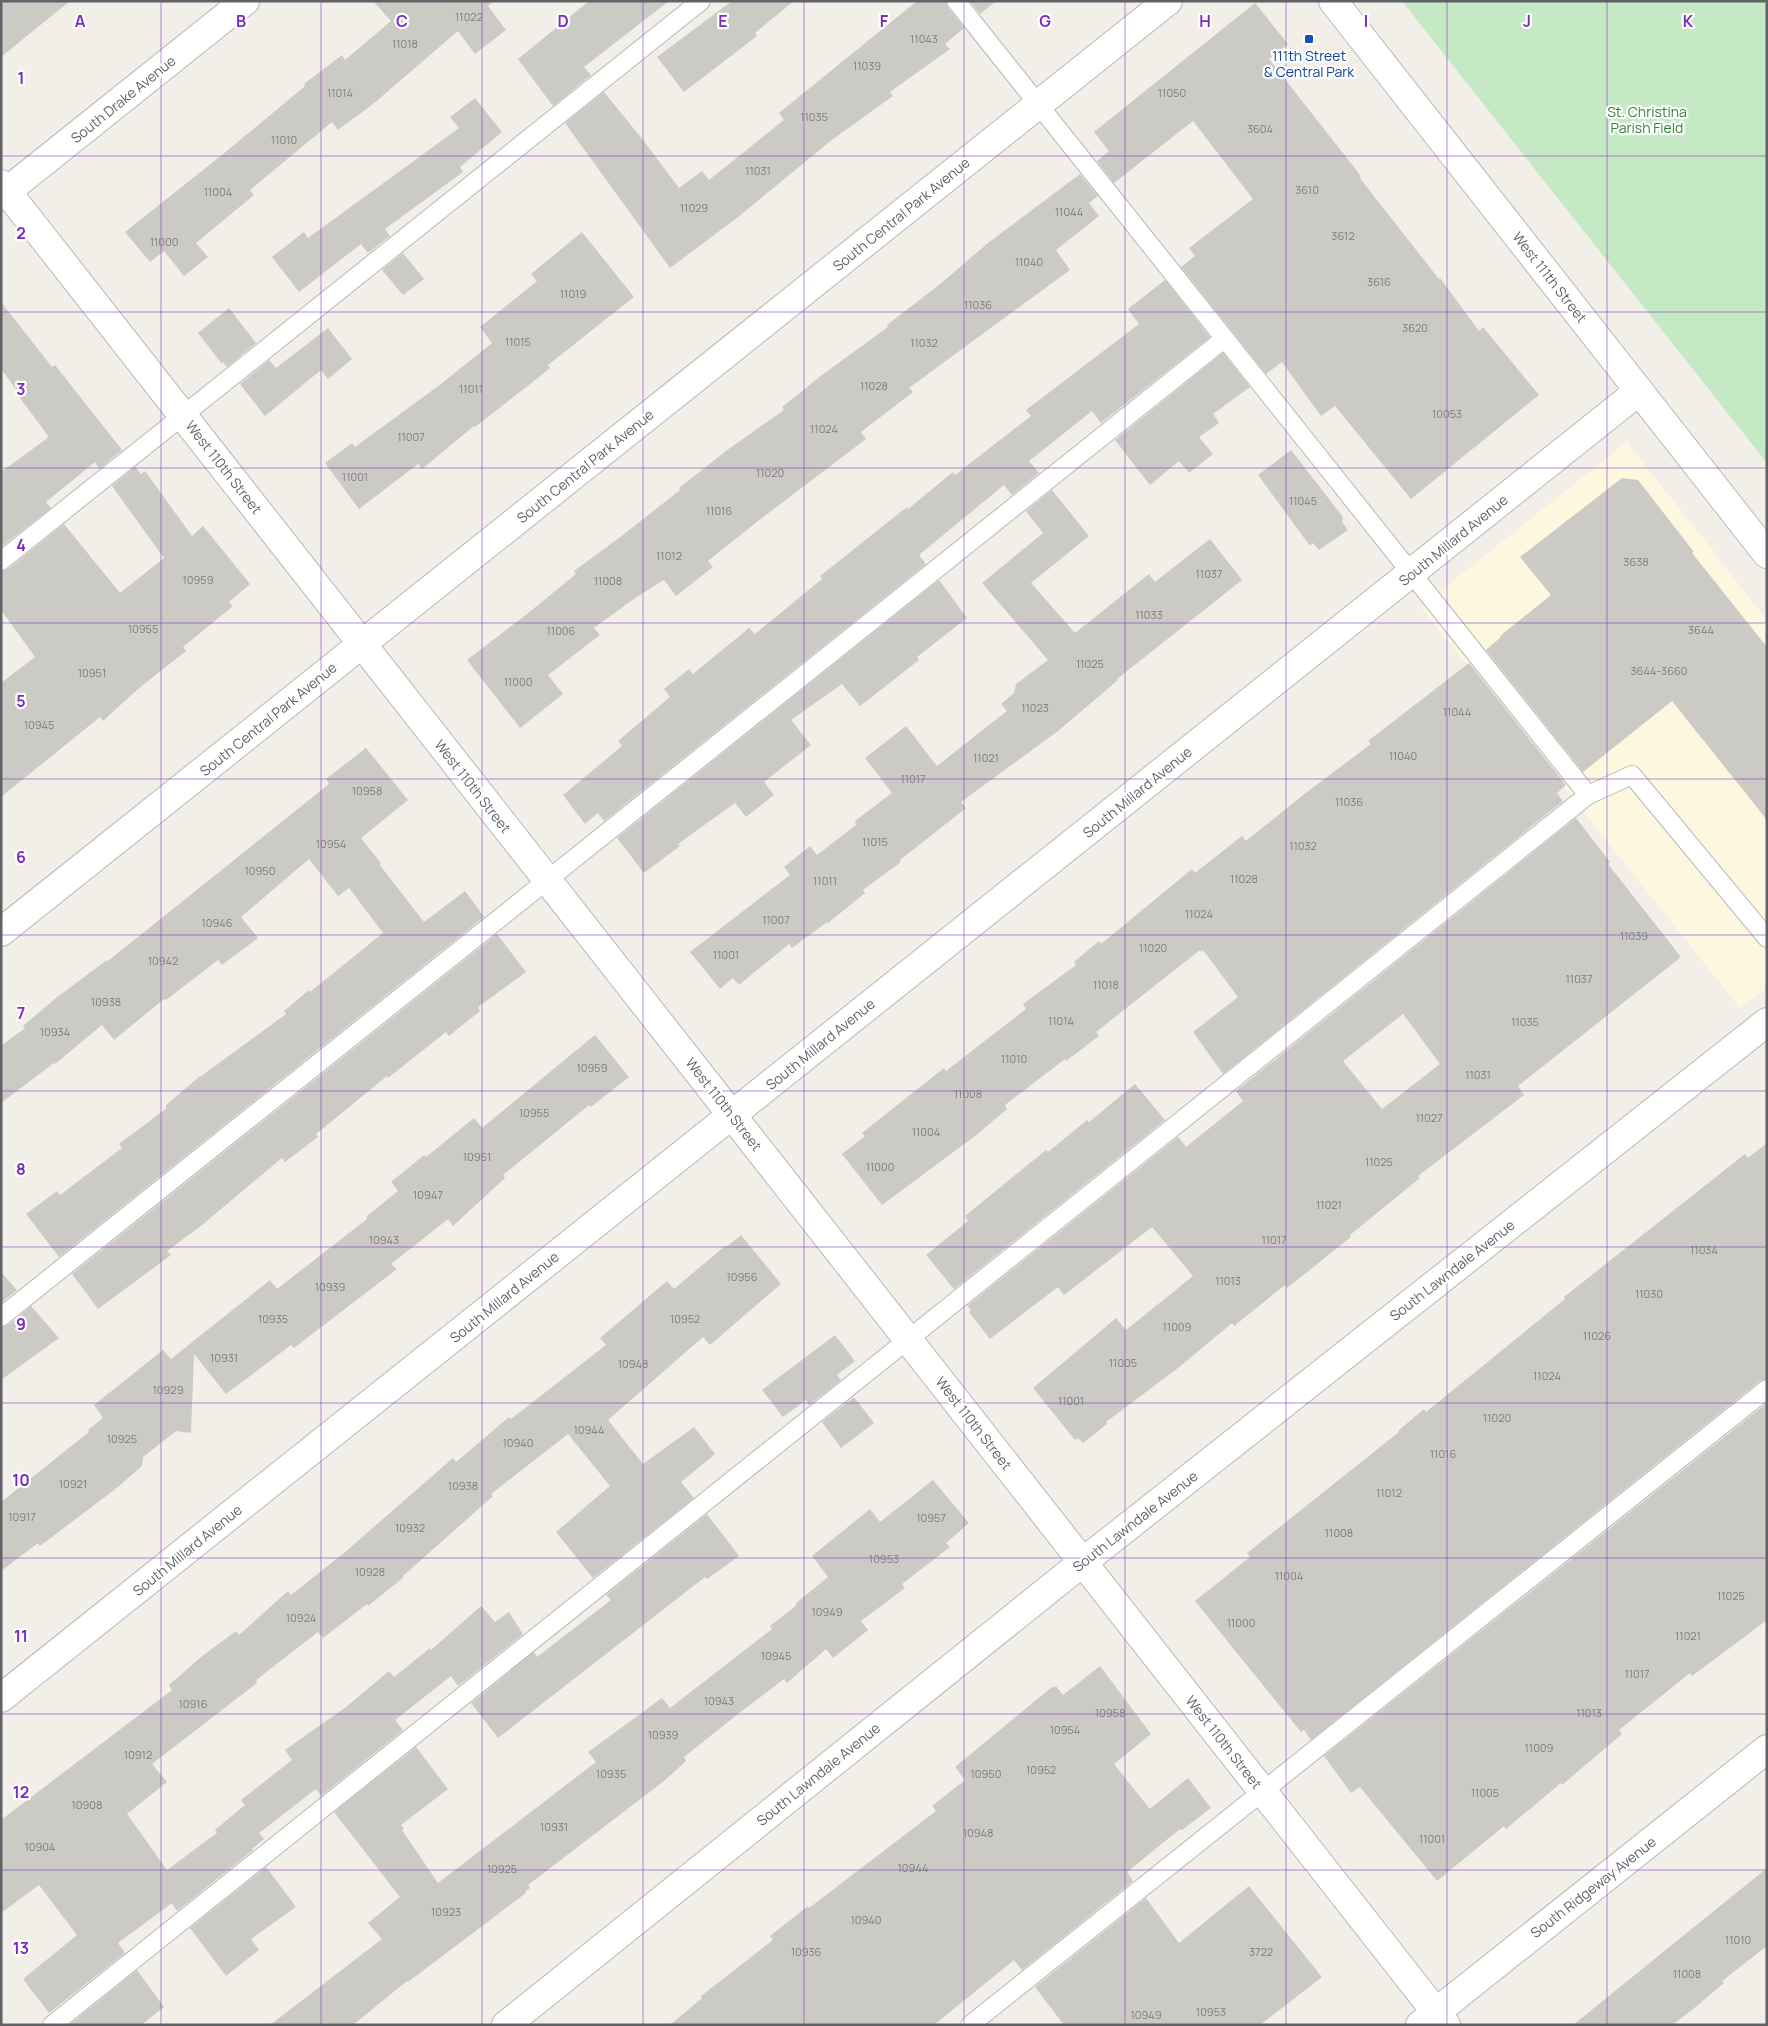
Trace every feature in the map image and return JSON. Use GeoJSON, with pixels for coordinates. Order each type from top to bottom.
{"type":"FeatureCollection","features":[{"type":"Feature","properties":{"kind":"street","name":"South Drake Avenue"},"geometry":{"type":"LineString","coordinates":[[3,190],[245,1]]}},
{"type":"Feature","properties":{"kind":"street","name":"South Central Park Avenue"},"geometry":{"type":"LineString","coordinates":[[1,932],[1168,1]]}},
{"type":"Feature","properties":{"kind":"street","name":"West 111th Street"},"geometry":{"type":"LineString","coordinates":[[1333,1],[1767,554]]}},
{"type":"Feature","properties":{"kind":"street","name":"West 110th Street"},"geometry":{"type":"LineString","coordinates":[[3,190],[183,415],[1083,1562],[1262,1791],[1434,2020]]}},
{"type":"Feature","properties":{"kind":"street","name":"South Millard Avenue"},"geometry":{"type":"LineString","coordinates":[[1,1698],[1639,392]]}},
{"type":"Feature","properties":{"kind":"street","name":"South Lawndale Avenue"},"geometry":{"type":"LineString","coordinates":[[506,2025],[1083,1562],[1767,1022]]}},
{"type":"Feature","properties":{"kind":"street","name":"South Ridgeway Avenue"},"geometry":{"type":"LineString","coordinates":[[1434,2020],[1767,1749]]}},
{"type":"Feature","properties":{"kind":"lane"},"geometry":{"type":"LineString","coordinates":[[1,560],[701,1]]}},
{"type":"Feature","properties":{"kind":"lane"},"geometry":{"type":"LineString","coordinates":[[956,1],[1588,795]]}},
{"type":"Feature","properties":{"kind":"lane"},"geometry":{"type":"LineString","coordinates":[[1,1317],[1224,339]]}},
{"type":"Feature","properties":{"kind":"lane"},"geometry":{"type":"LineString","coordinates":[[52,2025],[1588,795],[1632,775],[1767,938]]}},
{"type":"Feature","properties":{"kind":"lane"},"geometry":{"type":"LineString","coordinates":[[970,2025],[1767,1389]]}},
{"type":"Feature","properties":{"kind":"shaded area"},"geometry":{"type":"Polygon","coordinates":[[[1627,442],[1767,620],[1767,988],[1740,1008],[1421,607],[1627,442]]]}},
{"type":"Feature","properties":{"kind":"green space","name":"St. Christina Parish Field"},"geometry":{"type":"Polygon","coordinates":[[[1402,1],[1767,1],[1767,463],[1402,1]]]}},
{"type":"Feature","properties":{"kind":"building"},"geometry":{"type":"Polygon","coordinates":[[[1,1],[70,1],[1,57],[1,1]]]}},
{"type":"Feature","properties":{"kind":"building"},"geometry":{"type":"Polygon","coordinates":[[[373,1],[494,1],[488,6],[506,30],[475,54],[458,31],[373,104],[338,130],[332,122],[250,190],[254,195],[196,243],[208,257],[184,276],[164,251],[150,262],[125,232],[222,155],[305,86],[304,84],[342,55],[345,60],[391,21],[373,1]]]}},
{"type":"Feature","properties":{"kind":"building"},"geometry":{"type":"Polygon","coordinates":[[[589,1],[669,1],[584,67],[591,75],[553,106],[518,59],[589,1]]]}},
{"type":"Feature","properties":{"kind":"building"},"geometry":{"type":"Polygon","coordinates":[[[732,1],[794,1],[755,33],[757,36],[684,92],[657,57],[732,1]]]}},
{"type":"Feature","properties":{"kind":"building"},"geometry":{"type":"Polygon","coordinates":[[[917,1],[946,1],[948,8],[964,28],[945,44],[950,49],[890,92],[893,96],[833,139],[738,217],[670,268],[565,123],[604,92],[679,188],[702,171],[709,180],[784,120],[779,113],[917,1]]]}},
{"type":"Feature","properties":{"kind":"building"},"geometry":{"type":"Polygon","coordinates":[[[970,1],[996,1],[980,14],[970,1]]]}},
{"type":"Feature","properties":{"kind":"building"},"geometry":{"type":"Polygon","coordinates":[[[1255,3],[1288,44],[1269,59],[1361,176],[1359,177],[1440,278],[1479,331],[1483,327],[1539,395],[1411,499],[1335,406],[1321,416],[1282,362],[1266,374],[1181,267],[1195,256],[1189,248],[1253,199],[1193,121],[1114,183],[1097,161],[1109,151],[1094,132],[1255,3]]]}},
{"type":"Feature","properties":{"kind":"building"},"geometry":{"type":"Polygon","coordinates":[[[475,98],[502,132],[460,167],[463,172],[385,229],[390,236],[368,253],[361,244],[299,292],[272,257],[304,232],[308,238],[459,128],[450,117],[475,98]]]}},
{"type":"Feature","properties":{"kind":"building"},"geometry":{"type":"Polygon","coordinates":[[[1080,174],[1098,196],[1089,203],[1099,216],[1056,250],[1070,270],[909,388],[913,392],[861,432],[866,439],[708,561],[713,567],[676,596],[664,580],[635,598],[594,628],[600,635],[548,675],[563,694],[520,728],[467,660],[576,574],[574,571],[623,535],[730,448],[784,410],[782,407],[822,375],[888,327],[887,325],[939,285],[988,243],[1080,174]]]}},
{"type":"Feature","properties":{"kind":"building"},"geometry":{"type":"Polygon","coordinates":[[[582,232],[634,297],[548,365],[550,368],[534,381],[474,426],[422,469],[418,464],[359,509],[325,463],[352,443],[355,447],[441,384],[492,343],[480,327],[537,281],[531,274],[582,232]]]}},
{"type":"Feature","properties":{"kind":"building"},"geometry":{"type":"Polygon","coordinates":[[[403,253],[424,279],[403,295],[382,270],[403,253]]]}},
{"type":"Feature","properties":{"kind":"building"},"geometry":{"type":"Polygon","coordinates":[[[1165,280],[1210,337],[1101,423],[1092,411],[1029,461],[1039,473],[1012,495],[1004,485],[919,555],[926,564],[604,821],[598,813],[585,824],[563,795],[622,746],[618,741],[670,697],[664,689],[689,669],[693,674],[749,628],[755,634],[822,579],[820,576],[907,507],[908,509],[953,472],[955,475],[1031,416],[1026,410],[1139,324],[1128,309],[1165,280]]]}},
{"type":"Feature","properties":{"kind":"building"},"geometry":{"type":"Polygon","coordinates":[[[1,302],[52,367],[55,365],[122,450],[99,469],[95,462],[46,502],[51,508],[1,547],[1,472],[49,437],[1,369],[1,302]]]}},
{"type":"Feature","properties":{"kind":"building"},"geometry":{"type":"Polygon","coordinates":[[[229,308],[256,343],[227,367],[223,362],[222,364],[198,333],[229,308]]]}},
{"type":"Feature","properties":{"kind":"building"},"geometry":{"type":"Polygon","coordinates":[[[328,328],[352,359],[328,379],[321,370],[265,416],[240,384],[269,360],[276,368],[328,328]]]}},
{"type":"Feature","properties":{"kind":"building"},"geometry":{"type":"Polygon","coordinates":[[[1223,353],[1250,387],[1213,414],[1219,423],[1199,437],[1213,454],[1189,473],[1179,461],[1150,485],[1115,440],[1223,353]]]}},
{"type":"Feature","properties":{"kind":"building"},"geometry":{"type":"Polygon","coordinates":[[[1291,450],[1343,517],[1342,522],[1348,530],[1319,550],[1313,543],[1310,546],[1258,475],[1291,450]]]}},
{"type":"Feature","properties":{"kind":"building"},"geometry":{"type":"Polygon","coordinates":[[[135,467],[141,474],[145,471],[192,536],[203,526],[250,584],[229,602],[233,606],[183,647],[186,651],[139,688],[103,721],[100,717],[1,797],[1,683],[35,657],[1,610],[1,571],[8,569],[64,524],[120,593],[164,558],[112,486],[135,467]]]}},
{"type":"Feature","properties":{"kind":"building"},"geometry":{"type":"Polygon","coordinates":[[[1622,478],[1638,480],[1694,552],[1692,553],[1767,647],[1767,820],[1672,701],[1583,772],[1486,650],[1500,636],[1551,595],[1520,557],[1622,478]]]}},
{"type":"Feature","properties":{"kind":"building"},"geometry":{"type":"Polygon","coordinates":[[[1052,490],[1089,536],[1031,583],[1075,633],[1149,574],[1155,582],[1210,539],[1242,580],[1117,679],[1058,731],[961,802],[966,808],[900,860],[901,862],[863,890],[865,893],[828,923],[792,948],[789,944],[739,985],[733,978],[720,989],[690,952],[790,875],[784,867],[810,846],[817,855],[856,825],[855,821],[892,793],[865,758],[906,726],[937,766],[1007,711],[1001,704],[1014,693],[1016,684],[1048,660],[982,583],[1043,533],[1026,511],[1052,490]]]}},
{"type":"Feature","properties":{"kind":"building"},"geometry":{"type":"Polygon","coordinates":[[[939,580],[967,618],[917,657],[919,660],[860,706],[842,684],[791,720],[811,745],[764,782],[774,795],[746,817],[735,803],[678,844],[680,846],[644,873],[617,838],[939,580]]]}},
{"type":"Feature","properties":{"kind":"building"},"geometry":{"type":"Polygon","coordinates":[[[1469,663],[1566,785],[1557,793],[1563,801],[1223,1074],[1193,1032],[1238,997],[1203,950],[1201,952],[1200,950],[1096,1032],[1099,1036],[1066,1061],[1065,1059],[1005,1105],[1007,1109],[975,1136],[882,1205],[842,1154],[865,1136],[862,1133],[944,1068],[946,1071],[1026,1009],[1023,1004],[1076,965],[1074,962],[1099,941],[1101,944],[1192,869],[1195,873],[1242,836],[1246,841],[1371,744],[1368,741],[1469,663]]]}},
{"type":"Feature","properties":{"kind":"building"},"geometry":{"type":"Polygon","coordinates":[[[366,748],[408,800],[361,838],[381,863],[379,864],[424,922],[465,891],[484,917],[59,1257],[26,1214],[57,1191],[60,1195],[122,1148],[119,1144],[167,1108],[165,1106],[200,1076],[286,1014],[284,1011],[309,990],[310,992],[383,933],[349,888],[338,896],[309,859],[241,917],[258,938],[222,965],[218,960],[166,1000],[164,999],[114,1040],[102,1025],[55,1064],[1,1103],[1,1046],[25,1028],[23,1026],[56,998],[108,961],[329,784],[326,779],[366,748]]]}},
{"type":"Feature","properties":{"kind":"building"},"geometry":{"type":"Polygon","coordinates":[[[1576,818],[1610,862],[1608,864],[1681,957],[1518,1086],[1524,1095],[1418,1176],[1420,1178],[1350,1235],[1351,1237],[1287,1288],[1285,1285],[1234,1326],[1232,1323],[1178,1368],[1106,1422],[1107,1424],[1083,1443],[1078,1438],[1075,1440],[1033,1388],[1116,1318],[1126,1330],[1193,1276],[1152,1227],[1064,1295],[1058,1287],[990,1339],[969,1312],[971,1310],[967,1306],[1178,1137],[1186,1147],[1243,1101],[1236,1091],[1576,818]],[[1403,1014],[1343,1061],[1382,1109],[1440,1064],[1403,1014]]]}},
{"type":"Feature","properties":{"kind":"building"},"geometry":{"type":"Polygon","coordinates":[[[497,934],[526,972],[478,1007],[480,1011],[449,1036],[446,1032],[388,1078],[387,1076],[316,1134],[318,1137],[285,1162],[282,1158],[202,1225],[167,1251],[171,1255],[98,1309],[72,1274],[497,934]]]}},
{"type":"Feature","properties":{"kind":"building"},"geometry":{"type":"Polygon","coordinates":[[[595,1035],[629,1077],[591,1107],[589,1105],[503,1175],[505,1178],[453,1226],[448,1219],[391,1264],[397,1269],[294,1348],[291,1345],[226,1394],[194,1354],[191,1433],[176,1431],[143,1457],[142,1466],[118,1487],[40,1546],[38,1543],[1,1571],[1,1502],[89,1432],[88,1430],[103,1418],[94,1405],[163,1350],[171,1359],[270,1280],[277,1289],[367,1219],[366,1217],[398,1191],[391,1182],[424,1155],[426,1157],[474,1118],[482,1128],[595,1035]]]}},
{"type":"Feature","properties":{"kind":"building"},"geometry":{"type":"Polygon","coordinates":[[[1135,1084],[1165,1120],[954,1289],[926,1255],[968,1221],[965,1216],[1046,1150],[1048,1152],[1087,1120],[1089,1122],[1135,1084]]]}},
{"type":"Feature","properties":{"kind":"building"},"geometry":{"type":"Polygon","coordinates":[[[1767,1143],[1767,1379],[1760,1381],[1311,1740],[1304,1730],[1301,1732],[1195,1601],[1250,1557],[1247,1553],[1399,1432],[1424,1409],[1426,1412],[1565,1299],[1564,1297],[1745,1154],[1748,1158],[1767,1143]]]}},
{"type":"Feature","properties":{"kind":"building"},"geometry":{"type":"Polygon","coordinates":[[[741,1235],[781,1284],[710,1345],[703,1337],[608,1420],[643,1464],[694,1427],[715,1454],[681,1482],[694,1498],[593,1578],[556,1532],[610,1486],[568,1434],[491,1494],[493,1496],[404,1577],[368,1606],[367,1604],[323,1638],[318,1632],[256,1680],[257,1683],[152,1764],[167,1782],[127,1814],[167,1870],[217,1833],[215,1830],[245,1805],[241,1800],[292,1760],[285,1750],[346,1707],[389,1671],[394,1677],[430,1648],[431,1650],[481,1606],[495,1622],[509,1612],[523,1634],[458,1686],[451,1676],[395,1720],[403,1730],[321,1796],[316,1789],[259,1833],[264,1839],[253,1850],[177,1911],[172,1903],[118,1943],[125,1953],[49,2013],[23,1979],[77,1935],[39,1885],[1,1913],[1,1820],[172,1690],[169,1685],[201,1657],[236,1631],[239,1635],[288,1591],[291,1595],[344,1553],[453,1458],[456,1462],[509,1417],[511,1419],[606,1345],[600,1338],[667,1281],[674,1289],[741,1235]]]}},
{"type":"Feature","properties":{"kind":"building"},"geometry":{"type":"Polygon","coordinates":[[[1,1272],[17,1290],[1,1303],[1,1272]]]}},
{"type":"Feature","properties":{"kind":"building"},"geometry":{"type":"Polygon","coordinates":[[[31,1306],[59,1338],[1,1380],[1,1327],[8,1325],[31,1306]]]}},
{"type":"Feature","properties":{"kind":"building"},"geometry":{"type":"Polygon","coordinates":[[[835,1335],[855,1361],[837,1375],[841,1380],[809,1405],[806,1400],[783,1417],[762,1390],[835,1335]]]}},
{"type":"Feature","properties":{"kind":"building"},"geometry":{"type":"Polygon","coordinates":[[[854,1397],[874,1423],[841,1448],[822,1422],[854,1397]]]}},
{"type":"Feature","properties":{"kind":"building"},"geometry":{"type":"Polygon","coordinates":[[[1767,1403],[1767,1620],[1692,1676],[1690,1673],[1619,1730],[1622,1734],[1562,1785],[1561,1783],[1506,1829],[1504,1826],[1437,1881],[1360,1787],[1351,1793],[1324,1756],[1767,1403]]]}},
{"type":"Feature","properties":{"kind":"building"},"geometry":{"type":"Polygon","coordinates":[[[933,1480],[969,1523],[946,1543],[950,1547],[902,1584],[905,1588],[861,1621],[868,1630],[833,1658],[826,1649],[787,1683],[784,1679],[738,1714],[684,1757],[686,1761],[664,1781],[528,1885],[530,1888],[526,1893],[407,1981],[353,2025],[270,2025],[382,1939],[368,1923],[400,1897],[334,1812],[416,1747],[448,1789],[401,1825],[404,1828],[402,1830],[438,1883],[596,1762],[588,1752],[662,1698],[670,1708],[772,1629],[770,1626],[828,1577],[812,1556],[870,1509],[880,1522],[933,1480]]]}},
{"type":"Feature","properties":{"kind":"building"},"geometry":{"type":"Polygon","coordinates":[[[707,1514],[739,1556],[707,1579],[705,1577],[498,1738],[471,1703],[534,1652],[537,1657],[611,1600],[606,1595],[707,1514]]]}},
{"type":"Feature","properties":{"kind":"building"},"geometry":{"type":"Polygon","coordinates":[[[1100,1666],[1151,1734],[1114,1764],[1150,1809],[1188,1778],[1211,1808],[1182,1830],[1180,1829],[1127,1872],[1133,1881],[1022,1970],[1014,1960],[934,2025],[670,2025],[702,1998],[701,1996],[773,1940],[770,1936],[936,1811],[932,1806],[965,1780],[955,1767],[1052,1687],[1056,1686],[1063,1695],[1100,1666]]]}},
{"type":"Feature","properties":{"kind":"building"},"geometry":{"type":"Polygon","coordinates":[[[266,1867],[296,1907],[251,1939],[259,1950],[226,1976],[190,1928],[266,1867]]]}},
{"type":"Feature","properties":{"kind":"building"},"geometry":{"type":"Polygon","coordinates":[[[1767,1868],[1767,1946],[1722,1981],[1724,1983],[1692,2010],[1672,2025],[1573,2025],[1767,1868]]]}},
{"type":"Feature","properties":{"kind":"building"},"geometry":{"type":"Polygon","coordinates":[[[1249,1886],[1322,1977],[1260,2025],[1064,2025],[1035,1987],[1146,1898],[1179,1943],[1249,1886]]]}},
{"type":"Feature","properties":{"kind":"building"},"geometry":{"type":"Polygon","coordinates":[[[137,1970],[164,2007],[141,2025],[69,2025],[137,1970]]]}},
{"type":"Feature","properties":{"kind":"place","name":"111th Street & Central Park"},"geometry":{"type":"Point","coordinates":[1309,39]}}]}
